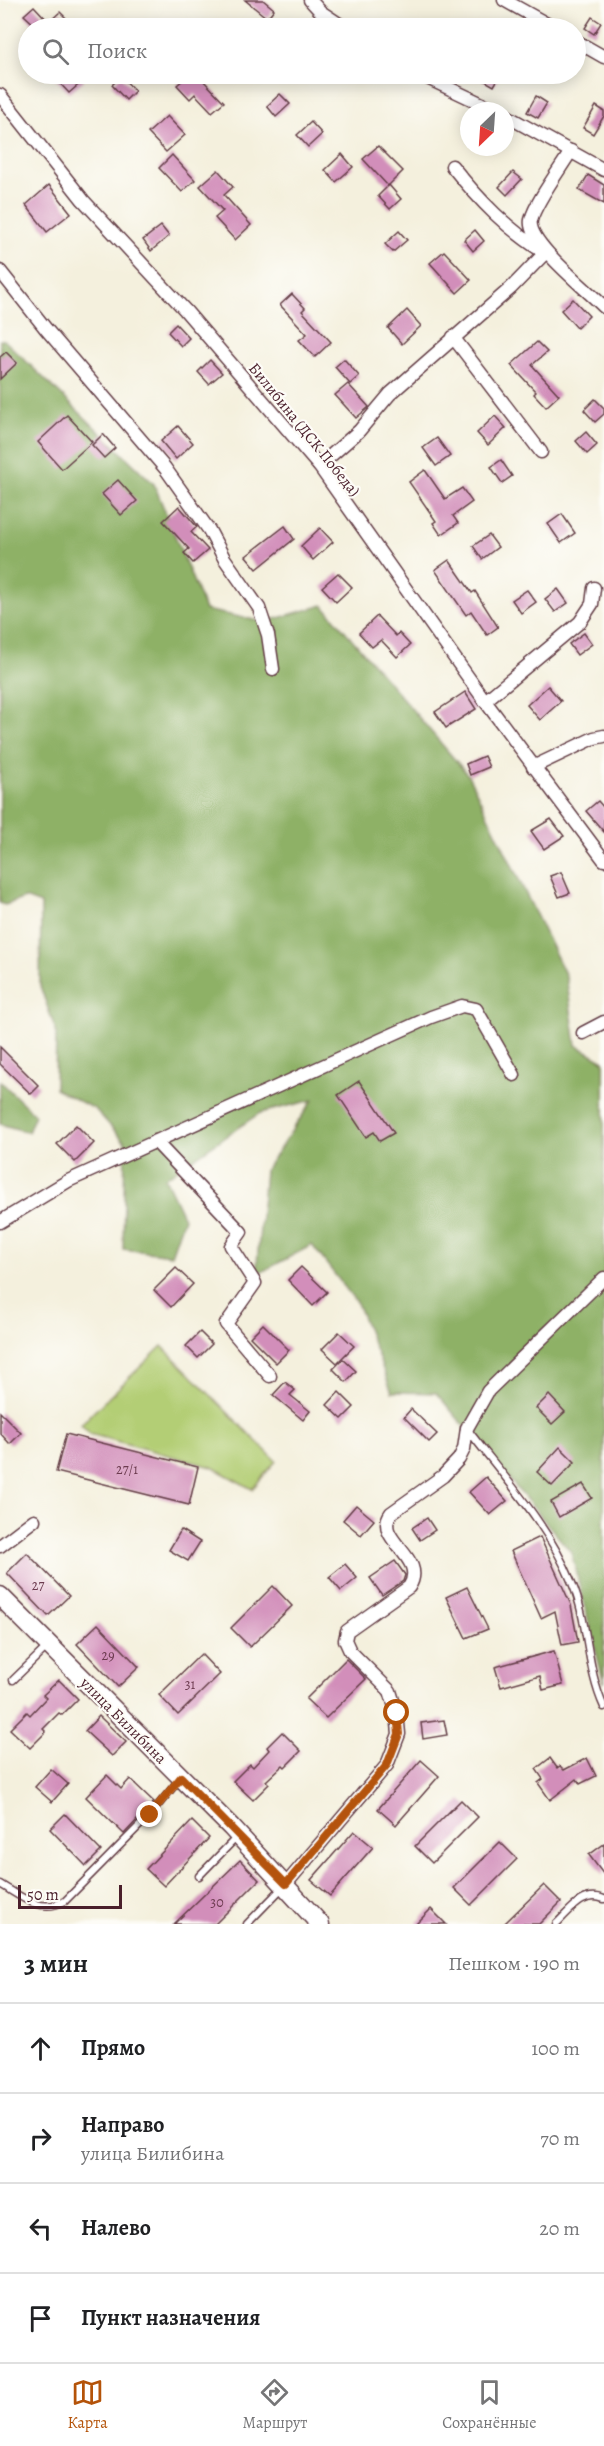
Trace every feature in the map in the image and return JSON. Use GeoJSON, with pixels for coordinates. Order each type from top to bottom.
{"type":"FeatureCollection","features":[{"type":"Feature","properties":{"kind":"main road","name":"улица Билибина"},"geometry":{"type":"LineString","coordinates":[[0,1596],[239,1835],[320,1924]]}},
{"type":"Feature","properties":{"kind":"street"},"geometry":{"type":"LineString","coordinates":[[310,0],[330,18]]}},
{"type":"Feature","properties":{"kind":"street"},"geometry":{"type":"LineString","coordinates":[[504,0],[536,18]]}},
{"type":"Feature","properties":{"kind":"street"},"geometry":{"type":"LineString","coordinates":[[586,47],[604,57]]}},
{"type":"Feature","properties":{"kind":"street"},"geometry":{"type":"LineString","coordinates":[[440,84],[478,102]]}},
{"type":"Feature","properties":{"kind":"street","name":"Билибина (ДСК Победа)"},"geometry":{"type":"LineString","coordinates":[[0,95],[83,200],[185,310],[319,466],[485,701],[604,860]]}},
{"type":"Feature","properties":{"kind":"street"},"geometry":{"type":"LineString","coordinates":[[514,121],[604,170]]}},
{"type":"Feature","properties":{"kind":"street"},"geometry":{"type":"LineString","coordinates":[[545,252],[531,230],[531,220],[572,151]]}},
{"type":"Feature","properties":{"kind":"street"},"geometry":{"type":"LineString","coordinates":[[452,166],[498,219],[520,237],[545,252],[604,307]]}},
{"type":"Feature","properties":{"kind":"street"},"geometry":{"type":"LineString","coordinates":[[319,466],[359,431],[390,393],[511,288],[545,252]]}},
{"type":"Feature","properties":{"kind":"street"},"geometry":{"type":"LineString","coordinates":[[0,271],[46,329],[165,468],[209,530],[224,558],[259,609],[268,635],[273,669]]}},
{"type":"Feature","properties":{"kind":"street"},"geometry":{"type":"LineString","coordinates":[[453,337],[541,452]]}},
{"type":"Feature","properties":{"kind":"street"},"geometry":{"type":"LineString","coordinates":[[485,701],[580,622],[592,604],[594,588]]}},
{"type":"Feature","properties":{"kind":"street"},"geometry":{"type":"LineString","coordinates":[[533,767],[594,738],[604,736]]}},
{"type":"Feature","properties":{"kind":"street"},"geometry":{"type":"LineString","coordinates":[[0,1222],[68,1181],[379,1043],[431,1017],[462,1006],[476,1009],[514,1075]]}},
{"type":"Feature","properties":{"kind":"street"},"geometry":{"type":"LineString","coordinates":[[584,1033],[604,1022]]}},
{"type":"Feature","properties":{"kind":"street"},"geometry":{"type":"LineString","coordinates":[[155,1142],[242,1232],[231,1246],[255,1283],[226,1324],[270,1376]]}},
{"type":"Feature","properties":{"kind":"street"},"geometry":{"type":"LineString","coordinates":[[286,1884],[387,1765],[399,1734],[397,1713],[390,1691],[350,1652],[345,1640],[347,1631],[409,1587],[414,1579],[414,1569],[386,1528],[386,1520],[390,1513],[442,1476],[459,1459],[464,1449],[466,1428],[488,1391],[604,1278]]}},
{"type":"Feature","properties":{"kind":"street"},"geometry":{"type":"LineString","coordinates":[[0,1546],[34,1520]]}},
{"type":"Feature","properties":{"kind":"lane"},"geometry":{"type":"LineString","coordinates":[[466,1428],[533,1514],[572,1581],[583,1614],[591,1667],[604,1707]]}},
{"type":"Feature","properties":{"kind":"lane"},"geometry":{"type":"LineString","coordinates":[[13,1680],[48,1645]]}},
{"type":"Feature","properties":{"kind":"lane"},"geometry":{"type":"LineString","coordinates":[[0,1884],[39,1906],[54,1907],[66,1901],[150,1815],[181,1777]]}},
{"type":"Feature","properties":{"kind":"lane"},"geometry":{"type":"LineString","coordinates":[[199,1876],[239,1835]]}},
{"type":"Feature","properties":{"kind":"lane"},"geometry":{"type":"LineString","coordinates":[[247,1924],[286,1884]]}},
{"type":"Feature","properties":{"kind":"lane"},"geometry":{"type":"LineString","coordinates":[[556,1924],[581,1900],[590,1896],[604,1899]]}},
{"type":"Feature","properties":{"kind":"green space"},"geometry":{"type":"Polygon","coordinates":[[[0,340],[4,340],[154,484],[205,610],[264,622],[323,605],[468,775],[566,976],[576,1045],[604,1061],[604,1683],[571,1552],[436,1393],[392,1392],[357,1303],[312,1245],[256,1275],[265,1170],[313,1100],[260,1113],[165,1178],[184,1218],[171,1255],[123,1249],[125,1142],[95,1109],[55,1089],[56,1031],[40,986],[41,904],[25,898],[5,905],[0,903],[0,340]]]}},
{"type":"Feature","properties":{"kind":"green space"},"geometry":{"type":"Polygon","coordinates":[[[0,1081],[35,1115],[28,1132],[0,1124],[0,1081]]]}},
{"type":"Feature","properties":{"kind":"green space"},"geometry":{"type":"Polygon","coordinates":[[[162,1346],[276,1461],[252,1489],[212,1467],[90,1434],[81,1424],[162,1346]]]}},
{"type":"Feature","properties":{"kind":"building"},"geometry":{"type":"Polygon","coordinates":[[[245,0],[263,0],[274,9],[267,18],[245,0]]]}},
{"type":"Feature","properties":{"kind":"building"},"geometry":{"type":"Polygon","coordinates":[[[34,6],[45,18],[27,18],[24,15],[34,6]]]}},
{"type":"Feature","properties":{"kind":"building"},"geometry":{"type":"Polygon","coordinates":[[[60,12],[66,18],[53,18],[60,12]]]}},
{"type":"Feature","properties":{"kind":"building"},"geometry":{"type":"Polygon","coordinates":[[[592,17],[601,23],[594,34],[586,26],[592,17]]]}},
{"type":"Feature","properties":{"kind":"building"},"geometry":{"type":"Polygon","coordinates":[[[60,84],[79,84],[69,93],[60,84]]]}},
{"type":"Feature","properties":{"kind":"building"},"geometry":{"type":"Polygon","coordinates":[[[128,84],[135,91],[126,100],[112,85],[128,84]]]}},
{"type":"Feature","properties":{"kind":"building"},"geometry":{"type":"Polygon","coordinates":[[[207,84],[224,102],[212,112],[195,94],[190,99],[177,85],[207,84]]]}},
{"type":"Feature","properties":{"kind":"building"},"geometry":{"type":"Polygon","coordinates":[[[280,94],[290,104],[276,117],[267,106],[280,94]]]}},
{"type":"Feature","properties":{"kind":"building"},"geometry":{"type":"Polygon","coordinates":[[[536,96],[547,103],[538,118],[527,112],[536,96]]]}},
{"type":"Feature","properties":{"kind":"building"},"geometry":{"type":"Polygon","coordinates":[[[596,106],[604,111],[604,116],[593,134],[583,128],[596,106]]]}},
{"type":"Feature","properties":{"kind":"building"},"geometry":{"type":"Polygon","coordinates":[[[167,116],[185,135],[166,152],[148,133],[167,116]]]}},
{"type":"Feature","properties":{"kind":"building"},"geometry":{"type":"Polygon","coordinates":[[[311,122],[322,134],[308,147],[297,135],[311,122]]]}},
{"type":"Feature","properties":{"kind":"building"},"geometry":{"type":"Polygon","coordinates":[[[378,146],[403,171],[388,186],[363,159],[378,146]]]}},
{"type":"Feature","properties":{"kind":"building"},"geometry":{"type":"Polygon","coordinates":[[[342,154],[353,167],[336,182],[325,170],[342,154]]]}},
{"type":"Feature","properties":{"kind":"building"},"geometry":{"type":"Polygon","coordinates":[[[172,155],[195,180],[182,192],[159,168],[172,155]]]}},
{"type":"Feature","properties":{"kind":"building"},"geometry":{"type":"Polygon","coordinates":[[[218,170],[233,187],[224,195],[251,225],[235,240],[215,218],[223,211],[200,186],[218,170]]]}},
{"type":"Feature","properties":{"kind":"building"},"geometry":{"type":"Polygon","coordinates":[[[513,172],[522,179],[507,195],[499,187],[513,172]]]}},
{"type":"Feature","properties":{"kind":"building"},"geometry":{"type":"Polygon","coordinates":[[[588,175],[604,185],[604,204],[579,190],[588,175]]]}},
{"type":"Feature","properties":{"kind":"building"},"geometry":{"type":"Polygon","coordinates":[[[49,185],[71,213],[47,232],[26,205],[49,185]]]}},
{"type":"Feature","properties":{"kind":"building"},"geometry":{"type":"Polygon","coordinates":[[[389,185],[401,199],[390,209],[378,196],[389,185]]]}},
{"type":"Feature","properties":{"kind":"building"},"geometry":{"type":"Polygon","coordinates":[[[161,226],[169,236],[151,251],[143,240],[161,226]]]}},
{"type":"Feature","properties":{"kind":"building"},"geometry":{"type":"Polygon","coordinates":[[[475,230],[484,241],[473,251],[464,240],[475,230]]]}},
{"type":"Feature","properties":{"kind":"building"},"geometry":{"type":"Polygon","coordinates":[[[399,231],[407,240],[393,252],[385,244],[399,231]]]}},
{"type":"Feature","properties":{"kind":"building"},"geometry":{"type":"Polygon","coordinates":[[[444,251],[471,280],[457,293],[430,263],[444,251]]]}},
{"type":"Feature","properties":{"kind":"building"},"geometry":{"type":"Polygon","coordinates":[[[292,294],[305,308],[302,311],[331,342],[315,357],[299,340],[307,334],[280,305],[292,294]]]}},
{"type":"Feature","properties":{"kind":"building"},"geometry":{"type":"Polygon","coordinates":[[[573,299],[589,316],[577,328],[561,310],[573,299]]]}},
{"type":"Feature","properties":{"kind":"building"},"geometry":{"type":"Polygon","coordinates":[[[407,310],[421,326],[402,344],[388,328],[407,310]]]}},
{"type":"Feature","properties":{"kind":"building"},"geometry":{"type":"Polygon","coordinates":[[[176,324],[189,338],[181,346],[168,332],[176,324]]]}},
{"type":"Feature","properties":{"kind":"building"},"geometry":{"type":"Polygon","coordinates":[[[537,342],[547,352],[532,365],[559,395],[546,407],[534,394],[536,392],[511,365],[537,342]]]}},
{"type":"Feature","properties":{"kind":"building"},"geometry":{"type":"Polygon","coordinates":[[[6,352],[17,363],[0,379],[0,357],[6,352]]]}},
{"type":"Feature","properties":{"kind":"building"},"geometry":{"type":"Polygon","coordinates":[[[344,359],[359,376],[350,384],[335,367],[344,359]]]}},
{"type":"Feature","properties":{"kind":"building"},"geometry":{"type":"Polygon","coordinates":[[[210,360],[222,373],[209,384],[198,372],[210,360]]]}},
{"type":"Feature","properties":{"kind":"building"},"geometry":{"type":"Polygon","coordinates":[[[348,384],[369,407],[356,418],[335,395],[348,384]]]}},
{"type":"Feature","properties":{"kind":"building"},"geometry":{"type":"Polygon","coordinates":[[[595,399],[604,408],[604,414],[595,422],[584,410],[595,399]]]}},
{"type":"Feature","properties":{"kind":"building"},"geometry":{"type":"Polygon","coordinates":[[[67,415],[92,442],[62,469],[38,442],[67,415]]]}},
{"type":"Feature","properties":{"kind":"building"},"geometry":{"type":"Polygon","coordinates":[[[495,416],[506,428],[488,445],[477,433],[495,416]]]}},
{"type":"Feature","properties":{"kind":"building"},"geometry":{"type":"Polygon","coordinates":[[[178,426],[193,443],[176,459],[161,441],[178,426]]]}},
{"type":"Feature","properties":{"kind":"building"},"geometry":{"type":"Polygon","coordinates":[[[586,432],[597,445],[587,454],[576,441],[586,432]]]}},
{"type":"Feature","properties":{"kind":"building"},"geometry":{"type":"Polygon","coordinates":[[[103,434],[115,448],[104,458],[92,445],[103,434]]]}},
{"type":"Feature","properties":{"kind":"building"},"geometry":{"type":"Polygon","coordinates":[[[437,438],[450,456],[436,466],[423,448],[437,438]]]}},
{"type":"Feature","properties":{"kind":"building"},"geometry":{"type":"Polygon","coordinates":[[[501,460],[512,476],[502,483],[491,467],[501,460]]]}},
{"type":"Feature","properties":{"kind":"building"},"geometry":{"type":"Polygon","coordinates":[[[425,470],[445,499],[462,488],[472,502],[453,516],[458,523],[441,535],[433,523],[436,521],[409,482],[425,470]]]}},
{"type":"Feature","properties":{"kind":"building"},"geometry":{"type":"Polygon","coordinates":[[[118,480],[137,501],[121,515],[102,494],[118,480]]]}},
{"type":"Feature","properties":{"kind":"building"},"geometry":{"type":"Polygon","coordinates":[[[179,506],[197,527],[191,532],[208,550],[193,563],[184,553],[189,549],[163,521],[179,506]]]}},
{"type":"Feature","properties":{"kind":"building"},"geometry":{"type":"Polygon","coordinates":[[[562,514],[575,533],[561,543],[548,524],[562,514]]]}},
{"type":"Feature","properties":{"kind":"building"},"geometry":{"type":"Polygon","coordinates":[[[285,526],[294,539],[257,569],[246,556],[285,526]]]}},
{"type":"Feature","properties":{"kind":"building"},"geometry":{"type":"Polygon","coordinates":[[[320,528],[333,542],[313,560],[301,546],[320,528]]]}},
{"type":"Feature","properties":{"kind":"building"},"geometry":{"type":"Polygon","coordinates":[[[489,535],[498,547],[482,559],[473,546],[489,535]]]}},
{"type":"Feature","properties":{"kind":"building"},"geometry":{"type":"Polygon","coordinates":[[[449,560],[472,593],[475,591],[498,627],[487,635],[471,611],[466,615],[435,570],[449,560]]]}},
{"type":"Feature","properties":{"kind":"building"},"geometry":{"type":"Polygon","coordinates":[[[338,573],[352,587],[336,602],[322,587],[338,573]]]}},
{"type":"Feature","properties":{"kind":"building"},"geometry":{"type":"Polygon","coordinates":[[[558,589],[568,603],[555,612],[545,599],[558,589]]]}},
{"type":"Feature","properties":{"kind":"building"},"geometry":{"type":"Polygon","coordinates":[[[527,590],[536,602],[521,613],[512,600],[527,590]]]}},
{"type":"Feature","properties":{"kind":"building"},"geometry":{"type":"Polygon","coordinates":[[[377,616],[396,636],[399,633],[410,645],[397,657],[381,640],[372,647],[359,633],[377,616]]]}},
{"type":"Feature","properties":{"kind":"building"},"geometry":{"type":"Polygon","coordinates":[[[584,633],[592,644],[577,655],[569,644],[584,633]]]}},
{"type":"Feature","properties":{"kind":"building"},"geometry":{"type":"Polygon","coordinates":[[[548,686],[561,701],[540,720],[527,705],[548,686]]]}},
{"type":"Feature","properties":{"kind":"building"},"geometry":{"type":"Polygon","coordinates":[[[465,692],[476,709],[446,728],[435,712],[465,692]]]}},
{"type":"Feature","properties":{"kind":"building"},"geometry":{"type":"Polygon","coordinates":[[[484,756],[489,767],[470,775],[466,764],[484,756]]]}},
{"type":"Feature","properties":{"kind":"building"},"geometry":{"type":"Polygon","coordinates":[[[598,801],[604,808],[604,832],[586,811],[598,801]]]}},
{"type":"Feature","properties":{"kind":"building"},"geometry":{"type":"Polygon","coordinates":[[[551,819],[564,836],[544,849],[531,831],[551,819]]]}},
{"type":"Feature","properties":{"kind":"building"},"geometry":{"type":"Polygon","coordinates":[[[561,872],[570,893],[559,897],[550,876],[561,872]]]}},
{"type":"Feature","properties":{"kind":"building"},"geometry":{"type":"Polygon","coordinates":[[[0,1047],[39,1086],[31,1094],[0,1064],[0,1047]]]}},
{"type":"Feature","properties":{"kind":"building"},"geometry":{"type":"Polygon","coordinates":[[[359,1081],[394,1133],[380,1141],[374,1132],[366,1137],[338,1095],[359,1081]]]}},
{"type":"Feature","properties":{"kind":"building"},"geometry":{"type":"Polygon","coordinates":[[[76,1125],[94,1143],[75,1162],[57,1144],[76,1125]]]}},
{"type":"Feature","properties":{"kind":"building"},"geometry":{"type":"Polygon","coordinates":[[[301,1267],[327,1292],[313,1306],[288,1280],[301,1267]]]}},
{"type":"Feature","properties":{"kind":"building"},"geometry":{"type":"Polygon","coordinates":[[[176,1268],[193,1284],[171,1307],[154,1290],[176,1268]]]}},
{"type":"Feature","properties":{"kind":"building"},"geometry":{"type":"Polygon","coordinates":[[[263,1324],[289,1350],[276,1363],[250,1337],[263,1324]]]}},
{"type":"Feature","properties":{"kind":"building"},"geometry":{"type":"Polygon","coordinates":[[[200,1332],[212,1344],[198,1358],[186,1346],[200,1332]]]}},
{"type":"Feature","properties":{"kind":"building"},"geometry":{"type":"Polygon","coordinates":[[[339,1332],[354,1346],[337,1363],[322,1349],[339,1332]]]}},
{"type":"Feature","properties":{"kind":"building"},"geometry":{"type":"Polygon","coordinates":[[[343,1359],[356,1371],[346,1382],[333,1369],[343,1359]]]}},
{"type":"Feature","properties":{"kind":"building"},"geometry":{"type":"Polygon","coordinates":[[[285,1382],[295,1390],[290,1395],[310,1411],[303,1420],[273,1395],[285,1382]]]}},
{"type":"Feature","properties":{"kind":"building"},"geometry":{"type":"Polygon","coordinates":[[[339,1392],[354,1407],[342,1419],[327,1405],[339,1392]]]}},
{"type":"Feature","properties":{"kind":"building"},"geometry":{"type":"Polygon","coordinates":[[[549,1395],[565,1412],[552,1424],[536,1408],[549,1395]]]}},
{"type":"Feature","properties":{"kind":"building"},"geometry":{"type":"Polygon","coordinates":[[[411,1409],[437,1434],[429,1442],[404,1417],[411,1409]]]}},
{"type":"Feature","properties":{"kind":"building"},"geometry":{"type":"Polygon","coordinates":[[[0,1412],[21,1433],[10,1444],[0,1433],[0,1412]]]}},
{"type":"Feature","properties":{"kind":"building"},"geometry":{"type":"Polygon","coordinates":[[[66,1434],[198,1467],[189,1505],[56,1472],[66,1434]]]}},
{"type":"Feature","properties":{"kind":"building"},"geometry":{"type":"Polygon","coordinates":[[[560,1447],[575,1462],[552,1486],[537,1472],[560,1447]]]}},
{"type":"Feature","properties":{"kind":"building"},"geometry":{"type":"Polygon","coordinates":[[[486,1477],[507,1501],[490,1515],[469,1492],[486,1477]]]}},
{"type":"Feature","properties":{"kind":"building"},"geometry":{"type":"Polygon","coordinates":[[[583,1484],[592,1498],[559,1517],[551,1502],[583,1484]]]}},
{"type":"Feature","properties":{"kind":"building"},"geometry":{"type":"Polygon","coordinates":[[[356,1505],[374,1520],[361,1535],[343,1520],[356,1505]]]}},
{"type":"Feature","properties":{"kind":"building"},"geometry":{"type":"Polygon","coordinates":[[[427,1518],[435,1530],[420,1540],[412,1528],[427,1518]]]}},
{"type":"Feature","properties":{"kind":"building"},"geometry":{"type":"Polygon","coordinates":[[[181,1530],[200,1542],[188,1561],[169,1550],[181,1530]]]}},
{"type":"Feature","properties":{"kind":"building"},"geometry":{"type":"Polygon","coordinates":[[[540,1537],[571,1605],[578,1642],[562,1645],[555,1611],[541,1618],[511,1551],[540,1537]]]}},
{"type":"Feature","properties":{"kind":"building"},"geometry":{"type":"Polygon","coordinates":[[[27,1553],[69,1596],[48,1616],[7,1573],[27,1553]]]}},
{"type":"Feature","properties":{"kind":"building"},"geometry":{"type":"Polygon","coordinates":[[[395,1561],[405,1575],[403,1581],[382,1595],[370,1578],[395,1561]]]}},
{"type":"Feature","properties":{"kind":"building"},"geometry":{"type":"Polygon","coordinates":[[[345,1564],[357,1578],[341,1591],[329,1577],[345,1564]]]}},
{"type":"Feature","properties":{"kind":"building"},"geometry":{"type":"Polygon","coordinates":[[[273,1586],[292,1606],[250,1647],[231,1628],[273,1586]]]}},
{"type":"Feature","properties":{"kind":"building"},"geometry":{"type":"Polygon","coordinates":[[[467,1587],[488,1629],[466,1638],[446,1597],[467,1587]]]}},
{"type":"Feature","properties":{"kind":"building"},"geometry":{"type":"Polygon","coordinates":[[[98,1624],[139,1667],[118,1687],[77,1644],[98,1624]]]}},
{"type":"Feature","properties":{"kind":"building"},"geometry":{"type":"Polygon","coordinates":[[[554,1651],[563,1685],[543,1690],[540,1676],[501,1687],[495,1667],[554,1651]]]}},
{"type":"Feature","properties":{"kind":"building"},"geometry":{"type":"Polygon","coordinates":[[[201,1654],[220,1674],[178,1715],[159,1695],[201,1654]]]}},
{"type":"Feature","properties":{"kind":"building"},"geometry":{"type":"Polygon","coordinates":[[[346,1659],[366,1679],[326,1718],[306,1699],[346,1659]]]}},
{"type":"Feature","properties":{"kind":"building"},"geometry":{"type":"Polygon","coordinates":[[[59,1680],[78,1699],[43,1729],[46,1732],[30,1748],[10,1729],[27,1712],[30,1715],[46,1698],[43,1695],[59,1680]]]}},
{"type":"Feature","properties":{"kind":"building"},"geometry":{"type":"Polygon","coordinates":[[[99,1716],[126,1742],[112,1756],[85,1731],[99,1716]]]}},
{"type":"Feature","properties":{"kind":"building"},"geometry":{"type":"Polygon","coordinates":[[[444,1720],[447,1735],[423,1739],[421,1723],[444,1720]]]}},
{"type":"Feature","properties":{"kind":"building"},"geometry":{"type":"Polygon","coordinates":[[[282,1732],[301,1751],[266,1781],[269,1784],[253,1800],[233,1781],[250,1764],[253,1767],[269,1750],[267,1747],[282,1732]]]}},
{"type":"Feature","properties":{"kind":"building"},"geometry":{"type":"Polygon","coordinates":[[[550,1758],[557,1768],[560,1766],[564,1770],[587,1758],[596,1776],[580,1784],[577,1779],[550,1800],[538,1783],[543,1779],[536,1769],[550,1758]]]}},
{"type":"Feature","properties":{"kind":"building"},"geometry":{"type":"Polygon","coordinates":[[[421,1760],[439,1776],[396,1825],[378,1809],[421,1760]]]}},
{"type":"Feature","properties":{"kind":"building"},"geometry":{"type":"Polygon","coordinates":[[[51,1769],[68,1784],[52,1802],[35,1787],[51,1769]]]}},
{"type":"Feature","properties":{"kind":"building"},"geometry":{"type":"Polygon","coordinates":[[[107,1775],[121,1789],[130,1779],[154,1802],[124,1834],[86,1797],[107,1775]]]}},
{"type":"Feature","properties":{"kind":"building"},"geometry":{"type":"Polygon","coordinates":[[[461,1800],[478,1817],[432,1863],[415,1846],[461,1800]]]}},
{"type":"Feature","properties":{"kind":"building"},"geometry":{"type":"Polygon","coordinates":[[[65,1814],[101,1851],[86,1866],[50,1829],[65,1814]]]}},
{"type":"Feature","properties":{"kind":"building"},"geometry":{"type":"Polygon","coordinates":[[[192,1821],[209,1838],[164,1886],[146,1869],[192,1821]]]}},
{"type":"Feature","properties":{"kind":"building"},"geometry":{"type":"Polygon","coordinates":[[[354,1831],[373,1847],[330,1896],[311,1880],[354,1831]]]}},
{"type":"Feature","properties":{"kind":"building"},"geometry":{"type":"Polygon","coordinates":[[[500,1842],[517,1859],[471,1905],[454,1888],[500,1842]]]}},
{"type":"Feature","properties":{"kind":"building"},"geometry":{"type":"Polygon","coordinates":[[[604,1844],[604,1875],[589,1855],[604,1844]]]}},
{"type":"Feature","properties":{"kind":"building"},"geometry":{"type":"Polygon","coordinates":[[[240,1860],[259,1880],[215,1924],[174,1924],[240,1860]]]}},
{"type":"Feature","properties":{"kind":"building"},"geometry":{"type":"Polygon","coordinates":[[[544,1885],[561,1902],[539,1924],[504,1924],[544,1885]]]}},
{"type":"Feature","properties":{"kind":"building"},"geometry":{"type":"Polygon","coordinates":[[[431,1909],[446,1924],[416,1924],[431,1909]]]}},
{"type":"Feature","properties":{"kind":"route"},"geometry":{"type":"LineString","coordinates":[[150,1815],[181,1777],[286,1884],[387,1765],[399,1734],[397,1713]]}}]}
